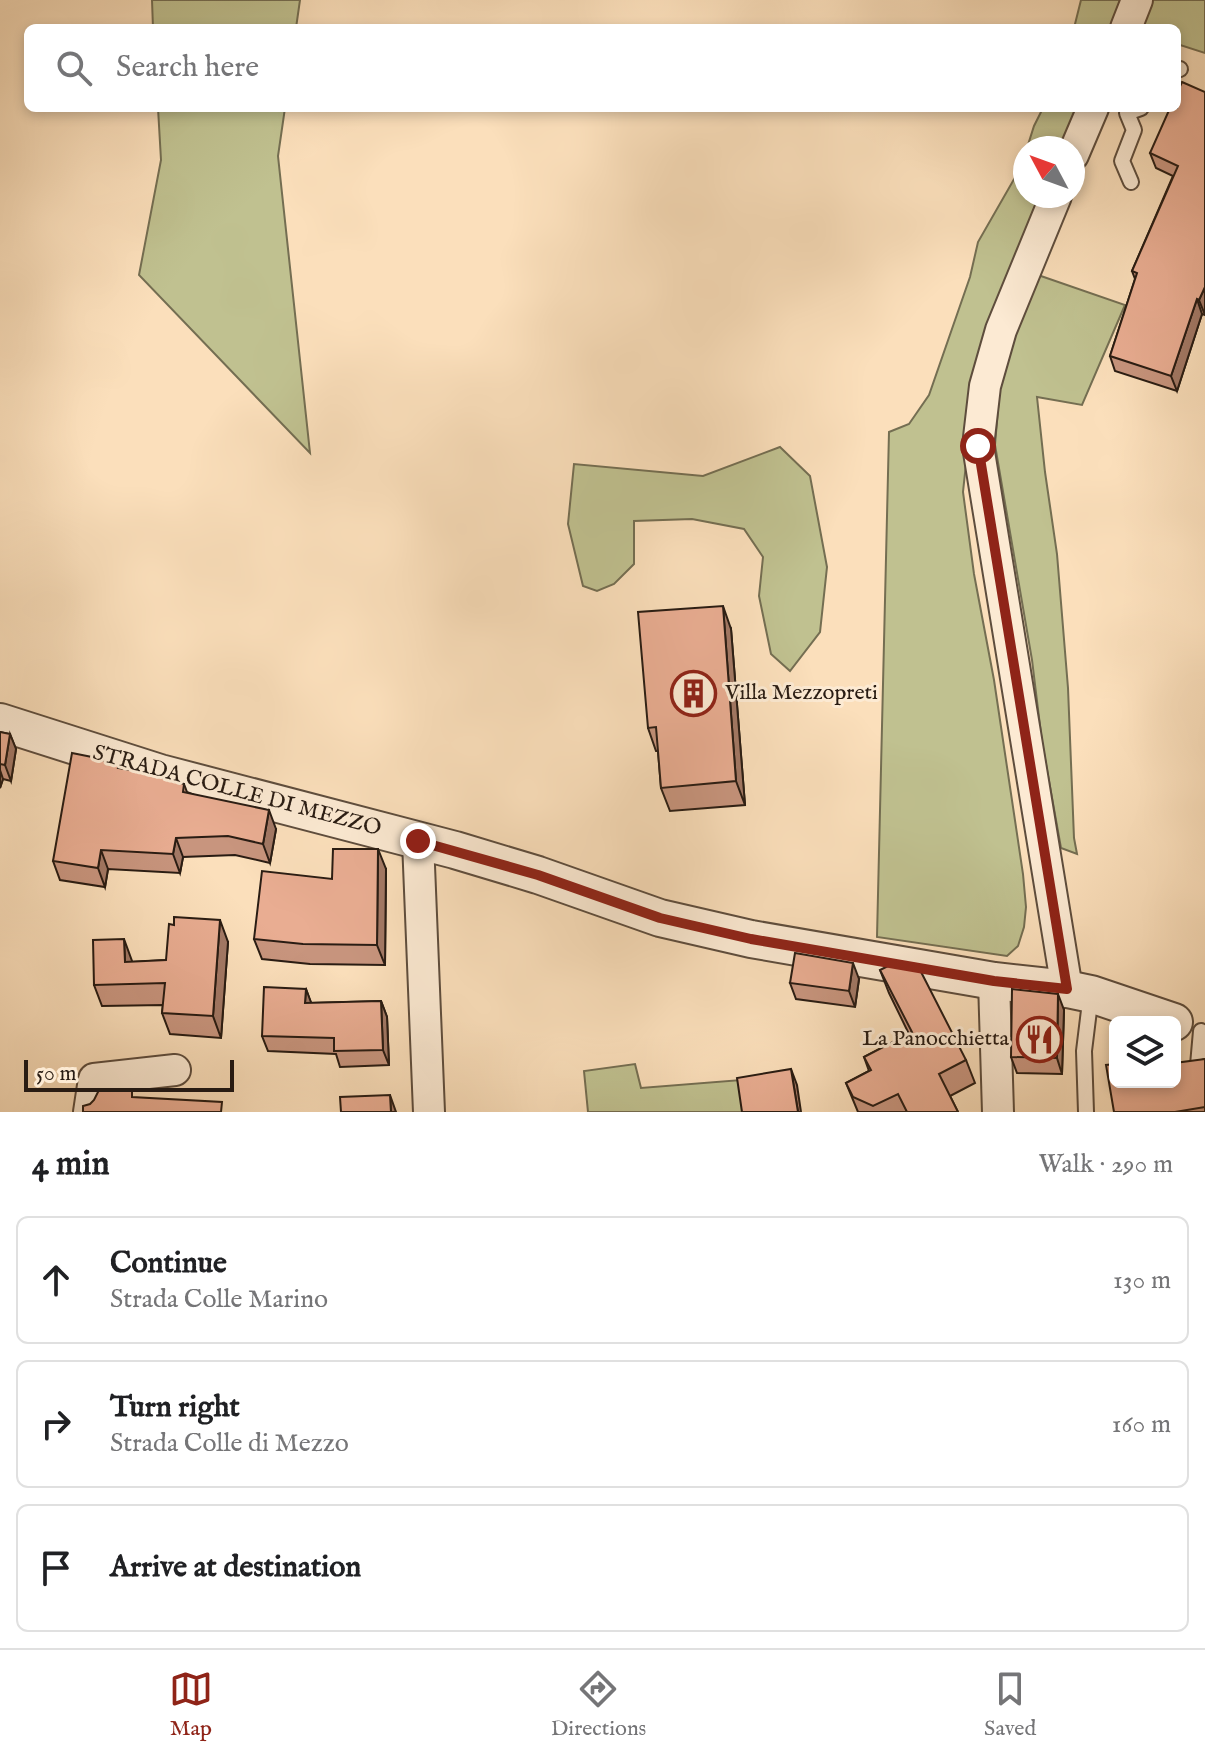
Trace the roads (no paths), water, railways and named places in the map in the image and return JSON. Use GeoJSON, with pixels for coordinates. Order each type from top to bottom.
{"type":"FeatureCollection","features":[{"type":"Feature","properties":{"kind":"street"},"geometry":{"type":"LineString","coordinates":[[1128,24],[1137,0]]}},
{"type":"Feature","properties":{"kind":"street"},"geometry":{"type":"LineString","coordinates":[[1081,136],[1091,112]]}},
{"type":"Feature","properties":{"kind":"street"},"geometry":{"type":"LineString","coordinates":[[1051,208],[1001,330],[985,386],[978,446],[1079,992]]}},
{"type":"Feature","properties":{"kind":"street","name":"STRADA COLLE DI MEZZO"},"geometry":{"type":"LineString","coordinates":[[0,722],[160,773],[538,875],[660,918],[751,939],[994,981],[1079,992],[1189,1027]]}},
{"type":"Feature","properties":{"kind":"street"},"geometry":{"type":"LineString","coordinates":[[418,841],[429,1112]]}},
{"type":"Feature","properties":{"kind":"street"},"geometry":{"type":"LineString","coordinates":[[994,981],[998,1112]]}},
{"type":"Feature","properties":{"kind":"street"},"geometry":{"type":"LineString","coordinates":[[89,1112],[94,1079],[175,1070]]}},
{"type":"Feature","properties":{"kind":"lane"},"geometry":{"type":"LineString","coordinates":[[1129,112],[1134,130],[1122,161],[1131,182]]}},
{"type":"Feature","properties":{"kind":"lane"},"geometry":{"type":"LineString","coordinates":[[1079,992],[1086,1112]]}},
{"type":"Feature","properties":{"kind":"lane"},"geometry":{"type":"LineString","coordinates":[[1189,1027],[1197,1076]]}},
{"type":"Feature","properties":{"kind":"place","name":"Villa Mezzopreti"},"geometry":{"type":"Point","coordinates":[694,693]}},
{"type":"Feature","properties":{"kind":"place","name":"La Panocchietta"},"geometry":{"type":"Point","coordinates":[1040,1039]}}]}
